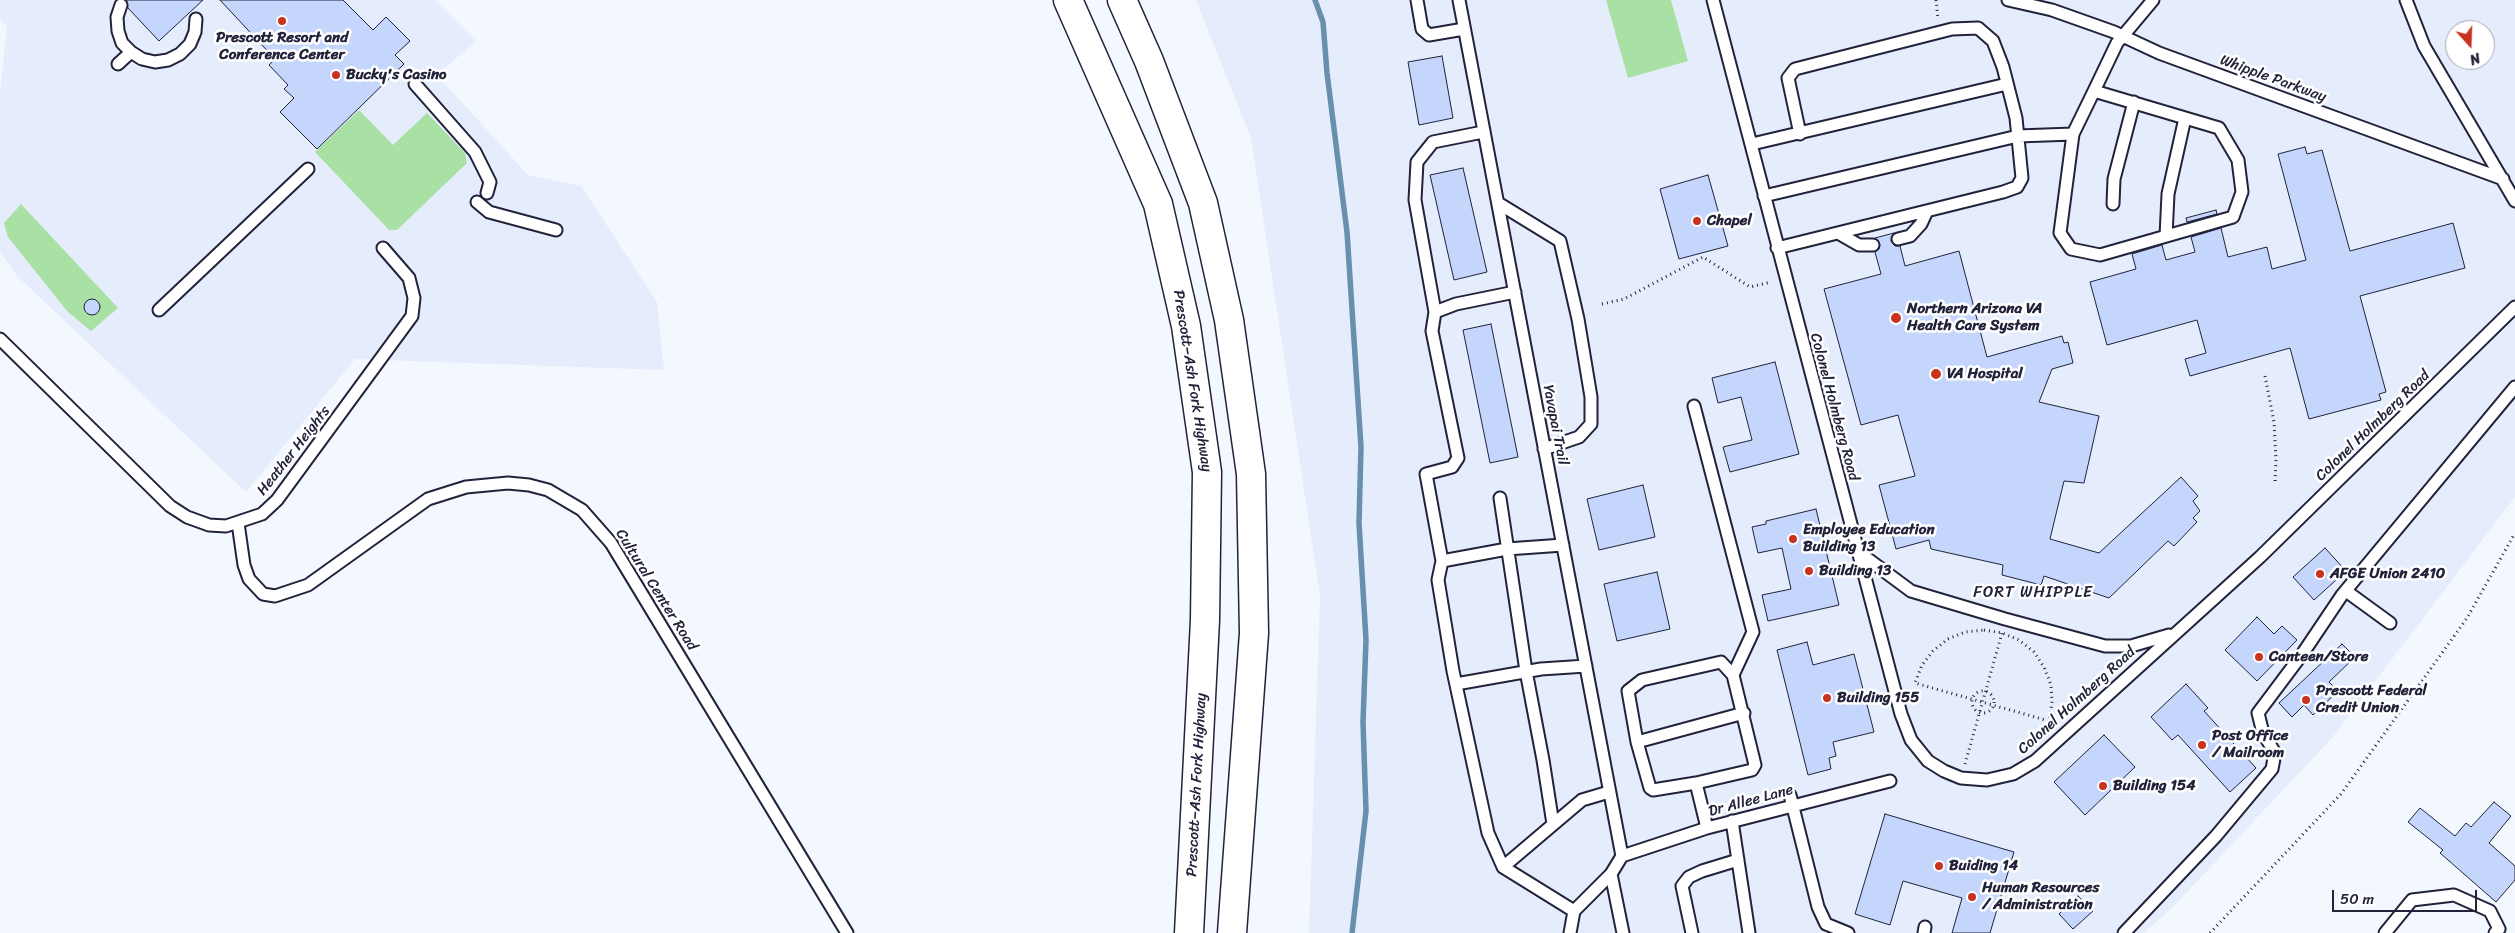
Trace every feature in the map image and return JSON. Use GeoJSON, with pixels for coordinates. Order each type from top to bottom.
{"type":"FeatureCollection","features":[{"type":"Feature","properties":{"kind":"main road","name":"Prescott–Ash Fork Highway"},"geometry":{"type":"LineString","coordinates":[[1068,0],[1158,204],[1186,326],[1207,472],[1205,620],[1189,933]]}},
{"type":"Feature","properties":{"kind":"main road"},"geometry":{"type":"LineString","coordinates":[[1122,0],[1149,61],[1203,203],[1229,320],[1252,474],[1254,633],[1232,933]]}},
{"type":"Feature","properties":{"kind":"lane"},"geometry":{"type":"LineString","coordinates":[[1417,0],[1422,29],[1429,35],[1464,29]]}},
{"type":"Feature","properties":{"kind":"lane","name":"Yavapai Trail"},"geometry":{"type":"LineString","coordinates":[[1459,0],[1622,856]]}},
{"type":"Feature","properties":{"kind":"lane","name":"Colonel Holmberg Road"},"geometry":{"type":"LineString","coordinates":[[1713,0],[1901,714],[1911,740],[1928,761],[1944,771],[1961,778],[1987,780],[2013,774],[2035,760],[2260,557],[2515,307]]}},
{"type":"Feature","properties":{"kind":"lane","name":"Whipple Parkway"},"geometry":{"type":"LineString","coordinates":[[2008,0],[2052,10],[2123,35],[2159,53],[2503,179]]}},
{"type":"Feature","properties":{"kind":"lane"},"geometry":{"type":"LineString","coordinates":[[2094,91],[2218,128],[2238,160],[2242,192],[2233,216],[2100,254],[2072,249],[2060,233],[2073,134],[2094,91],[2123,35],[2154,0]]}},
{"type":"Feature","properties":{"kind":"lane"},"geometry":{"type":"LineString","coordinates":[[2406,0],[2424,46],[2515,201]]}},
{"type":"Feature","properties":{"kind":"lane"},"geometry":{"type":"LineString","coordinates":[[121,5],[117,18],[118,31],[122,43],[142,59],[155,62],[174,57],[190,44],[195,32],[196,20]]}},
{"type":"Feature","properties":{"kind":"lane"},"geometry":{"type":"LineString","coordinates":[[1777,248],[2017,187],[2022,178],[2018,136],[2007,84],[1993,41],[1978,28],[1952,29],[1795,69],[1788,78],[1800,134]]}},
{"type":"Feature","properties":{"kind":"lane"},"geometry":{"type":"LineString","coordinates":[[118,64],[131,52]]}},
{"type":"Feature","properties":{"kind":"lane"},"geometry":{"type":"LineString","coordinates":[[415,84],[474,152],[490,182],[487,193]]}},
{"type":"Feature","properties":{"kind":"lane"},"geometry":{"type":"LineString","coordinates":[[1752,144],[2007,84]]}},
{"type":"Feature","properties":{"kind":"lane"},"geometry":{"type":"LineString","coordinates":[[2113,204],[2114,179],[2134,102]]}},
{"type":"Feature","properties":{"kind":"lane"},"geometry":{"type":"LineString","coordinates":[[2166,236],[2168,194],[2185,118]]}},
{"type":"Feature","properties":{"kind":"lane"},"geometry":{"type":"LineString","coordinates":[[1483,132],[1433,142],[1417,162],[1416,200],[1435,312],[1432,331],[1458,458],[1452,467],[1426,474],[1442,561],[1438,580],[1456,684],[1488,833],[1503,866],[1574,911]]}},
{"type":"Feature","properties":{"kind":"lane"},"geometry":{"type":"LineString","coordinates":[[1764,196],[2018,136],[2073,134]]}},
{"type":"Feature","properties":{"kind":"lane"},"geometry":{"type":"LineString","coordinates":[[159,310],[308,169]]}},
{"type":"Feature","properties":{"kind":"lane"},"geometry":{"type":"LineString","coordinates":[[476,202],[490,212],[556,230]]}},
{"type":"Feature","properties":{"kind":"lane"},"geometry":{"type":"LineString","coordinates":[[1498,203],[1560,242],[1578,319],[1591,397],[1591,424],[1579,437],[1544,449]]}},
{"type":"Feature","properties":{"kind":"lane"},"geometry":{"type":"LineString","coordinates":[[1898,239],[1910,236],[1921,224],[1927,211]]}},
{"type":"Feature","properties":{"kind":"lane"},"geometry":{"type":"LineString","coordinates":[[1838,233],[1859,245],[1873,245]]}},
{"type":"Feature","properties":{"kind":"lane","name":"Heather Heights"},"geometry":{"type":"LineString","coordinates":[[0,339],[170,506],[187,517],[209,525],[226,526],[262,514],[277,500],[412,316],[414,298],[409,278],[383,248]]}},
{"type":"Feature","properties":{"kind":"lane"},"geometry":{"type":"LineString","coordinates":[[1435,312],[1456,304],[1515,292]]}},
{"type":"Feature","properties":{"kind":"lane"},"geometry":{"type":"LineString","coordinates":[[2124,933],[2216,836],[2272,769],[2275,753],[2263,733],[2258,713],[2303,654],[2346,591],[2515,387]]}},
{"type":"Feature","properties":{"kind":"lane"},"geometry":{"type":"LineString","coordinates":[[1694,406],[1753,632],[1733,674]]}},
{"type":"Feature","properties":{"kind":"lane","name":"Cultural Center Road"},"geometry":{"type":"LineString","coordinates":[[238,523],[244,565],[249,579],[263,594],[275,596],[308,585],[428,499],[466,487],[508,482],[529,485],[548,490],[582,510],[611,543],[847,933]]}},
{"type":"Feature","properties":{"kind":"lane"},"geometry":{"type":"LineString","coordinates":[[1500,498],[1526,671],[1553,824]]}},
{"type":"Feature","properties":{"kind":"lane"},"geometry":{"type":"LineString","coordinates":[[1442,561],[1507,549],[1563,545]]}},
{"type":"Feature","properties":{"kind":"lane"},"geometry":{"type":"LineString","coordinates":[[1857,551],[1911,591],[2096,644],[2131,646],[2174,634]]}},
{"type":"Feature","properties":{"kind":"lane"},"geometry":{"type":"LineString","coordinates":[[2346,591],[2390,623]]}},
{"type":"Feature","properties":{"kind":"lane"},"geometry":{"type":"LineString","coordinates":[[1721,662],[1733,674],[1744,713],[1755,765],[1752,770],[1696,783],[1653,790],[1650,788],[1637,742],[1628,691],[1642,680],[1721,662]]}},
{"type":"Feature","properties":{"kind":"lane"},"geometry":{"type":"LineString","coordinates":[[1456,684],[1526,671],[1586,666]]}},
{"type":"Feature","properties":{"kind":"lane"},"geometry":{"type":"LineString","coordinates":[[1637,742],[1744,713]]}},
{"type":"Feature","properties":{"kind":"lane","name":"Dr Allee Lane"},"geometry":{"type":"LineString","coordinates":[[1622,856],[1791,800],[1890,781]]}},
{"type":"Feature","properties":{"kind":"lane"},"geometry":{"type":"LineString","coordinates":[[1696,783],[1707,828]]}},
{"type":"Feature","properties":{"kind":"lane"},"geometry":{"type":"LineString","coordinates":[[1503,866],[1582,800],[1609,792]]}},
{"type":"Feature","properties":{"kind":"lane"},"geometry":{"type":"LineString","coordinates":[[1791,800],[1818,906],[1826,924],[1848,933]]}},
{"type":"Feature","properties":{"kind":"lane"},"geometry":{"type":"LineString","coordinates":[[1732,821],[1749,933]]}},
{"type":"Feature","properties":{"kind":"lane"},"geometry":{"type":"LineString","coordinates":[[1570,933],[1574,911],[1612,874],[1622,856]]}},
{"type":"Feature","properties":{"kind":"lane"},"geometry":{"type":"LineString","coordinates":[[1692,933],[1682,886],[1689,877],[1738,860]]}},
{"type":"Feature","properties":{"kind":"lane"},"geometry":{"type":"LineString","coordinates":[[1612,874],[1624,933]]}},
{"type":"Feature","properties":{"kind":"lane"},"geometry":{"type":"LineString","coordinates":[[2385,933],[2412,900],[2454,896],[2490,911],[2498,928],[2495,933]]}},
{"type":"Feature","properties":{"kind":"path"},"geometry":{"type":"LineString","coordinates":[[1936,0],[1938,19]]}},
{"type":"Feature","properties":{"kind":"path"},"geometry":{"type":"LineString","coordinates":[[1602,304],[1624,299],[1702,256],[1750,287],[1771,282]]}},
{"type":"Feature","properties":{"kind":"path"},"geometry":{"type":"LineString","coordinates":[[2265,376],[2274,422],[2275,483]]}},
{"type":"Feature","properties":{"kind":"path"},"geometry":{"type":"LineString","coordinates":[[2210,933],[2341,794],[2467,618],[2515,534]]}},
{"type":"Feature","properties":{"kind":"path"},"geometry":{"type":"LineString","coordinates":[[1984,630],[2002,633],[2019,640],[2034,652],[2048,676],[2052,703],[2049,721],[1972,699],[1915,683],[1922,665],[1933,651],[1948,639],[1965,632],[1984,630]]}},
{"type":"Feature","properties":{"kind":"path"},"geometry":{"type":"LineString","coordinates":[[1964,767],[2002,633]]}},
{"type":"Feature","properties":{"kind":"path"},"geometry":{"type":"LineString","coordinates":[[1978,691],[1986,691],[1994,698],[1994,706],[1986,713],[1979,713],[1974,709],[1972,699],[1978,691]]}},
{"type":"Feature","properties":{"kind":"shaded area"},"geometry":{"type":"Polygon","coordinates":[[[0,0],[435,0],[476,41],[437,75],[528,175],[581,186],[657,302],[664,370],[355,359],[246,492],[17,276],[0,252],[0,95],[7,26],[0,19],[0,0]]]}},
{"type":"Feature","properties":{"kind":"shaded area","name":"Northern Arizona VA Health Care System"},"geometry":{"type":"Polygon","coordinates":[[[1196,0],[2515,0],[2515,497],[2332,738],[2172,908],[2144,933],[1309,933],[1320,596],[1251,138],[1196,0]]]}},
{"type":"Feature","properties":{"kind":"green space"},"geometry":{"type":"Polygon","coordinates":[[[1606,0],[1671,0],[1688,61],[1628,78],[1606,0]]]}},
{"type":"Feature","properties":{"kind":"green space"},"geometry":{"type":"Polygon","coordinates":[[[359,110],[393,145],[427,113],[465,153],[467,163],[397,230],[389,230],[315,152],[359,110]]]}},
{"type":"Feature","properties":{"kind":"green space"},"geometry":{"type":"Polygon","coordinates":[[[21,204],[118,308],[91,331],[67,311],[8,237],[4,223],[21,204]]]}},
{"type":"Feature","properties":{"kind":"building","name":"Prescott Resort and Conference Center"},"geometry":{"type":"Polygon","coordinates":[[[126,0],[203,0],[159,41],[128,8],[126,0]]]}},
{"type":"Feature","properties":{"kind":"building","name":"Bucky's Casino"},"geometry":{"type":"Polygon","coordinates":[[[220,0],[343,0],[373,30],[386,17],[410,41],[395,55],[404,64],[317,149],[280,112],[294,98],[284,89],[288,85],[269,65],[275,59],[220,0]]]}},
{"type":"Feature","properties":{"kind":"building"},"geometry":{"type":"Polygon","coordinates":[[[1442,56],[1453,118],[1419,125],[1408,62],[1442,56]]]}},
{"type":"Feature","properties":{"kind":"building"},"geometry":{"type":"Polygon","coordinates":[[[2305,147],[2307,154],[2322,150],[2350,251],[2453,223],[2465,268],[2360,296],[2386,392],[2379,394],[2381,400],[2309,419],[2290,348],[2190,376],[2185,359],[2206,353],[2197,320],[2107,345],[2090,282],[2136,269],[2132,254],[2162,245],[2166,260],[2195,252],[2191,237],[2221,228],[2228,257],[2267,247],[2272,269],[2306,260],[2278,154],[2305,147]]]}},
{"type":"Feature","properties":{"kind":"building"},"geometry":{"type":"Polygon","coordinates":[[[1463,168],[1487,272],[1454,280],[1430,175],[1463,168]]]}},
{"type":"Feature","properties":{"kind":"building"},"geometry":{"type":"Polygon","coordinates":[[[1708,175],[1728,246],[1679,259],[1660,189],[1708,175]]]}},
{"type":"Feature","properties":{"kind":"building"},"geometry":{"type":"Polygon","coordinates":[[[2216,210],[2217,214],[2187,222],[2186,218],[2216,210]]]}},
{"type":"Feature","properties":{"kind":"building"},"geometry":{"type":"Polygon","coordinates":[[[1894,233],[1891,241],[1895,246],[1900,246],[1905,266],[1959,251],[1987,357],[2062,336],[2064,343],[2068,342],[2073,363],[2052,369],[2039,402],[2099,416],[2084,483],[2064,481],[2050,539],[2099,553],[2181,477],[2198,496],[2193,501],[2200,511],[2193,518],[2197,522],[2174,546],[2168,541],[2109,598],[2044,576],[2041,585],[2002,575],[2003,565],[1931,549],[1929,540],[1896,549],[1879,485],[1915,476],[1898,415],[1861,425],[1824,289],[1881,274],[1875,252],[1879,249],[1880,245],[1875,238],[1894,233]]]}},
{"type":"Feature","properties":{"kind":"building"},"geometry":{"type":"Polygon","coordinates":[[[92,299],[100,307],[92,315],[84,307],[92,299]]]}},
{"type":"Feature","properties":{"kind":"building"},"geometry":{"type":"Polygon","coordinates":[[[1491,324],[1518,457],[1490,463],[1463,330],[1491,324]]]}},
{"type":"Feature","properties":{"kind":"building"},"geometry":{"type":"Polygon","coordinates":[[[1775,362],[1799,454],[1730,472],[1723,447],[1752,440],[1741,397],[1718,403],[1712,378],[1775,362]]]}},
{"type":"Feature","properties":{"kind":"building"},"geometry":{"type":"Polygon","coordinates":[[[1643,485],[1655,537],[1599,550],[1587,499],[1643,485]]]}},
{"type":"Feature","properties":{"kind":"building","name":"Building 13"},"geometry":{"type":"Polygon","coordinates":[[[1816,509],[1839,605],[1768,621],[1762,595],[1791,589],[1782,548],[1758,553],[1752,527],[1766,524],[1766,521],[1816,509]]]}},
{"type":"Feature","properties":{"kind":"building","name":"AFGE Union 2410"},"geometry":{"type":"Polygon","coordinates":[[[2325,548],[2346,571],[2314,600],[2293,577],[2325,548]]]}},
{"type":"Feature","properties":{"kind":"building"},"geometry":{"type":"Polygon","coordinates":[[[1657,572],[1670,629],[1617,641],[1604,584],[1657,572]]]}},
{"type":"Feature","properties":{"kind":"building"},"geometry":{"type":"Polygon","coordinates":[[[2257,617],[2274,634],[2282,626],[2297,640],[2257,681],[2225,650],[2257,617]]]}},
{"type":"Feature","properties":{"kind":"building","name":"Building 155"},"geometry":{"type":"Polygon","coordinates":[[[1807,642],[1813,665],[1854,654],[1874,732],[1833,742],[1836,756],[1829,758],[1831,769],[1808,775],[1777,650],[1807,642]]]}},
{"type":"Feature","properties":{"kind":"building"},"geometry":{"type":"Polygon","coordinates":[[[2342,644],[2355,657],[2329,682],[2338,691],[2313,715],[2304,705],[2292,717],[2279,703],[2342,644]]]}},
{"type":"Feature","properties":{"kind":"building"},"geometry":{"type":"Polygon","coordinates":[[[2186,684],[2208,708],[2204,711],[2256,768],[2230,792],[2178,735],[2172,740],[2151,717],[2186,684]]]}},
{"type":"Feature","properties":{"kind":"building"},"geometry":{"type":"Polygon","coordinates":[[[2104,735],[2135,767],[2085,815],[2054,782],[2104,735]]]}},
{"type":"Feature","properties":{"kind":"building"},"geometry":{"type":"Polygon","coordinates":[[[2494,802],[2511,816],[2489,843],[2515,866],[2515,880],[2496,902],[2440,853],[2443,850],[2408,822],[2420,808],[2455,836],[2466,823],[2471,827],[2494,802]]]}},
{"type":"Feature","properties":{"kind":"building","name":"Buiding 14"},"geometry":{"type":"Polygon","coordinates":[[[1885,814],[2014,852],[1990,933],[1952,933],[1962,898],[1903,881],[1890,925],[1855,914],[1885,814]]]}},
{"type":"Feature","properties":{"kind":"building"},"geometry":{"type":"Polygon","coordinates":[[[2078,896],[2093,911],[2073,929],[2059,914],[2078,896]]]}},
{"type":"Feature","properties":{"kind":"waterway"},"geometry":{"type":"LineString","coordinates":[[1315,0],[1323,22],[1327,73],[1347,232],[1361,447],[1359,523],[1366,640],[1363,722],[1366,811],[1352,933]]}},
{"type":"Feature","properties":{"kind":"place","name":"Prescott Resort and Conference Center"},"geometry":{"type":"Point","coordinates":[282,21]}},
{"type":"Feature","properties":{"kind":"place","name":"Bucky's Casino"},"geometry":{"type":"Point","coordinates":[336,75]}},
{"type":"Feature","properties":{"kind":"place","name":"Chapel"},"geometry":{"type":"Point","coordinates":[1697,221]}},
{"type":"Feature","properties":{"kind":"place","name":"Northern Arizona VA Health Care System"},"geometry":{"type":"Point","coordinates":[1896,318]}},
{"type":"Feature","properties":{"kind":"place","name":"VA Hospital"},"geometry":{"type":"Point","coordinates":[1936,374]}},
{"type":"Feature","properties":{"kind":"place","name":"Employee Education Building 13"},"geometry":{"type":"Point","coordinates":[1793,539]}},
{"type":"Feature","properties":{"kind":"place","name":"Building 13"},"geometry":{"type":"Point","coordinates":[1809,571]}},
{"type":"Feature","properties":{"kind":"place","name":"AFGE Union 2410"},"geometry":{"type":"Point","coordinates":[2320,574]}},
{"type":"Feature","properties":{"kind":"place","name":"Canteen/Store"},"geometry":{"type":"Point","coordinates":[2259,657]}},
{"type":"Feature","properties":{"kind":"place","name":"Building 155"},"geometry":{"type":"Point","coordinates":[1827,698]}},
{"type":"Feature","properties":{"kind":"place","name":"Prescott Federal Credit Union"},"geometry":{"type":"Point","coordinates":[2306,700]}},
{"type":"Feature","properties":{"kind":"place","name":"Post Office / Mailroom"},"geometry":{"type":"Point","coordinates":[2202,745]}},
{"type":"Feature","properties":{"kind":"place","name":"Building 154"},"geometry":{"type":"Point","coordinates":[2103,786]}},
{"type":"Feature","properties":{"kind":"place","name":"Buiding 14"},"geometry":{"type":"Point","coordinates":[1939,866]}},
{"type":"Feature","properties":{"kind":"place","name":"Human Resources / Administration"},"geometry":{"type":"Point","coordinates":[1972,897]}},
{"type":"Feature","properties":{"kind":"district","name":"FORT WHIPPLE"},"geometry":{"type":"Point","coordinates":[2033,593]}}]}
